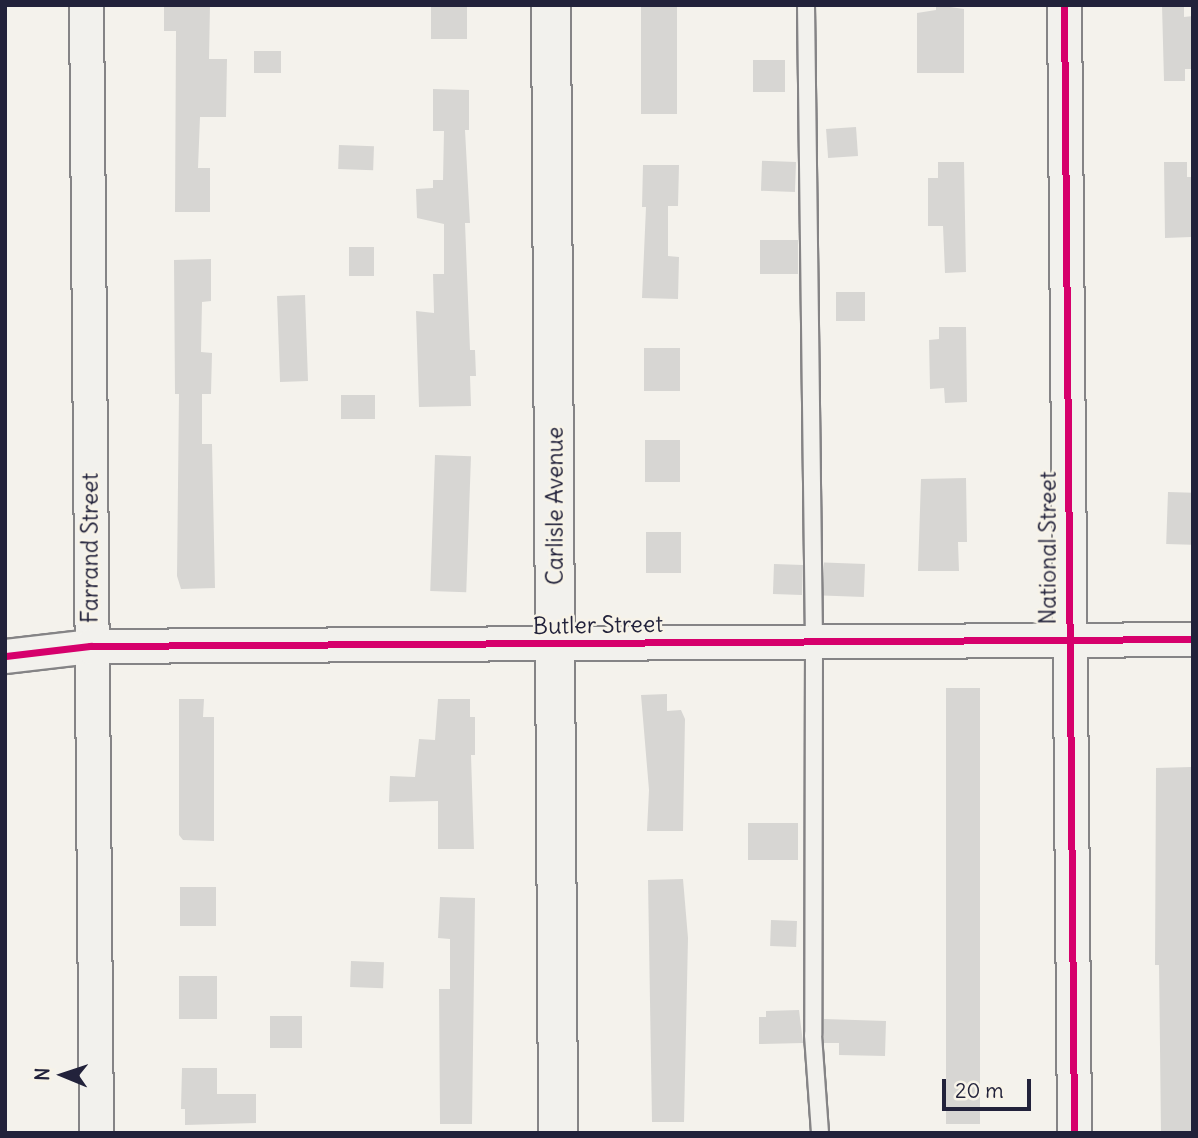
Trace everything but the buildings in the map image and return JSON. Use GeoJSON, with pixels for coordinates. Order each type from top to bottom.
{"type":"FeatureCollection","features":[{"type":"Feature","properties":{"kind":"street","name":"Farrand Street"},"geometry":{"type":"LineString","coordinates":[[86,5],[96,1133]]}},
{"type":"Feature","properties":{"kind":"street","name":"Carlisle Avenue"},"geometry":{"type":"LineString","coordinates":[[551,5],[558,1133]]}},
{"type":"Feature","properties":{"kind":"street","name":"National Street"},"geometry":{"type":"LineString","coordinates":[[1064,5],[1068,139],[1067,640],[1074,1133]]}},
{"type":"Feature","properties":{"kind":"street","name":"Butler Street"},"geometry":{"type":"LineString","coordinates":[[5,656],[90,646],[1193,639]]}},
{"type":"Feature","properties":{"kind":"lane"},"geometry":{"type":"LineString","coordinates":[[806,5],[814,642],[813,1035],[820,1133]]}},
{"type":"Feature","properties":{"kind":"cycle path"},"geometry":{"type":"LineString","coordinates":[[1064,5],[1074,1133]]}},
{"type":"Feature","properties":{"kind":"cycle path"},"geometry":{"type":"LineString","coordinates":[[5,656],[90,646],[1193,639]]}}]}
